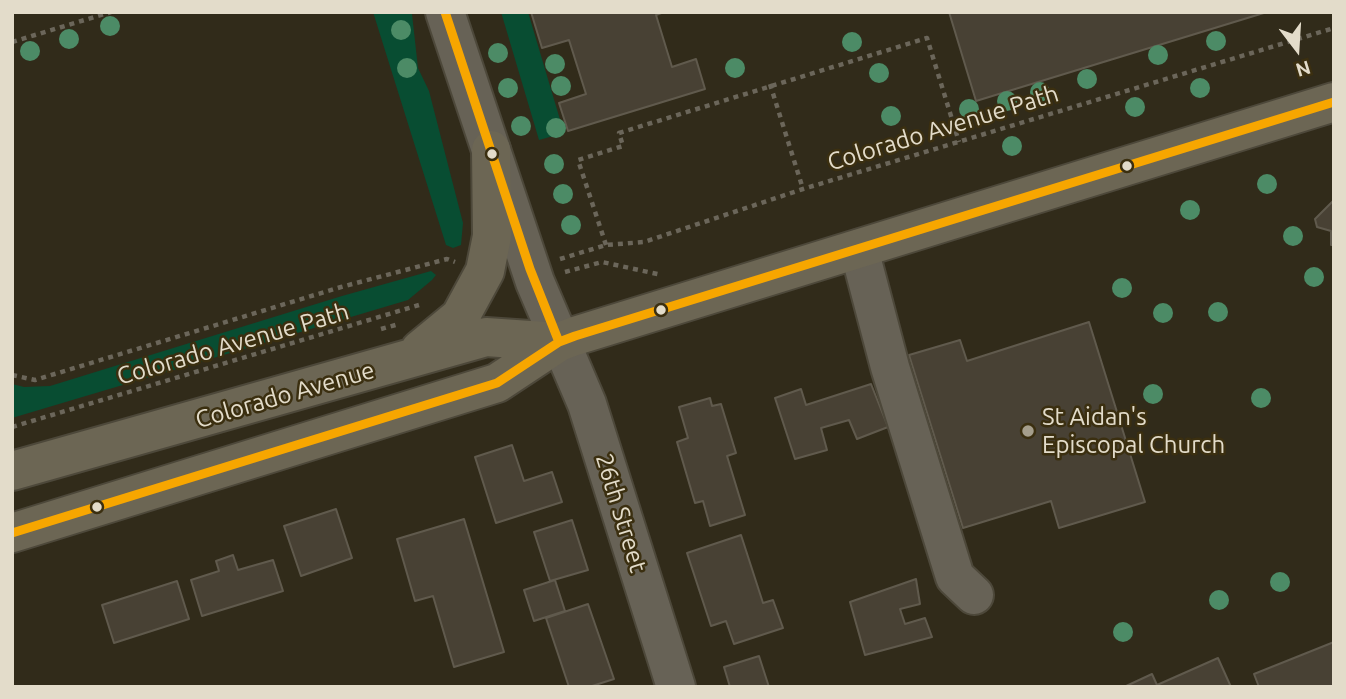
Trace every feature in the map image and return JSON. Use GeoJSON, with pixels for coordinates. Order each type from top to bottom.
{"type":"FeatureCollection","features":[{"type":"Feature","properties":{"kind":"main road","name":"Colorado Avenue"},"geometry":{"type":"LineString","coordinates":[[12,533],[497,383],[559,342],[1334,102]]}},
{"type":"Feature","properties":{"kind":"main road"},"geometry":{"type":"LineString","coordinates":[[410,358],[460,317],[485,271],[492,236],[491,150]]}},
{"type":"Feature","properties":{"kind":"main road","name":"Colorado Avenue"},"geometry":{"type":"LineString","coordinates":[[12,471],[486,337],[559,342]]}},
{"type":"Feature","properties":{"kind":"street","name":"26th Street"},"geometry":{"type":"LineString","coordinates":[[445,12],[530,269],[587,404],[676,687]]}},
{"type":"Feature","properties":{"kind":"street"},"geometry":{"type":"LineString","coordinates":[[859,249],[890,367],[955,578],[974,596]]}},
{"type":"Feature","properties":{"kind":"path"},"geometry":{"type":"LineString","coordinates":[[12,42],[111,12]]}},
{"type":"Feature","properties":{"kind":"path","name":"Colorado Avenue Path"},"geometry":{"type":"LineString","coordinates":[[562,258],[606,245],[644,242],[803,189],[1334,27]]}},
{"type":"Feature","properties":{"kind":"path"},"geometry":{"type":"LineString","coordinates":[[606,245],[578,160],[623,146],[619,133],[927,37],[959,142]]}},
{"type":"Feature","properties":{"kind":"path"},"geometry":{"type":"LineString","coordinates":[[770,84],[803,189]]}},
{"type":"Feature","properties":{"kind":"path"},"geometry":{"type":"LineString","coordinates":[[12,375],[35,380],[341,287],[447,259],[462,264]]}},
{"type":"Feature","properties":{"kind":"path"},"geometry":{"type":"LineString","coordinates":[[563,273],[592,265]]}},
{"type":"Feature","properties":{"kind":"path","name":"Colorado Avenue Path"},"geometry":{"type":"LineString","coordinates":[[12,428],[402,313],[423,303]]}},
{"type":"Feature","properties":{"kind":"green space"},"geometry":{"type":"Polygon","coordinates":[[[373,12],[412,14],[418,68],[429,91],[463,223],[461,245],[453,248],[446,245],[373,12]]]}},
{"type":"Feature","properties":{"kind":"green space"},"geometry":{"type":"Polygon","coordinates":[[[501,12],[528,12],[564,133],[539,140],[501,12]]]}},
{"type":"Feature","properties":{"kind":"green space"},"geometry":{"type":"Polygon","coordinates":[[[431,271],[436,275],[408,300],[12,418],[12,384],[24,387],[50,386],[431,271]]]}},
{"type":"Feature","properties":{"kind":"building"},"geometry":{"type":"Polygon","coordinates":[[[531,12],[664,12],[656,15],[672,67],[696,59],[705,89],[568,131],[559,103],[586,94],[569,40],[542,48],[531,12]]]}},
{"type":"Feature","properties":{"kind":"building"},"geometry":{"type":"Polygon","coordinates":[[[949,12],[1267,12],[976,101],[949,12]]]}},
{"type":"Feature","properties":{"kind":"building"},"geometry":{"type":"Polygon","coordinates":[[[1334,200],[1334,245],[1331,245],[1331,231],[1317,227],[1315,219],[1334,200]]]}},
{"type":"Feature","properties":{"kind":"building","name":"St Aidan's Episcopal Church"},"geometry":{"type":"Polygon","coordinates":[[[1089,322],[1145,502],[1059,528],[1051,501],[963,528],[909,355],[960,340],[967,361],[1089,322]]]}},
{"type":"Feature","properties":{"kind":"building"},"geometry":{"type":"Polygon","coordinates":[[[871,384],[888,427],[857,439],[849,420],[821,428],[827,450],[795,459],[775,398],[801,389],[806,405],[871,384]]]}},
{"type":"Feature","properties":{"kind":"building"},"geometry":{"type":"Polygon","coordinates":[[[710,398],[712,406],[721,404],[736,453],[727,456],[745,515],[710,526],[703,501],[695,503],[677,442],[688,438],[679,407],[710,398]]]}},
{"type":"Feature","properties":{"kind":"building"},"geometry":{"type":"Polygon","coordinates":[[[512,445],[524,481],[552,472],[562,502],[496,523],[475,457],[512,445]]]}},
{"type":"Feature","properties":{"kind":"building"},"geometry":{"type":"Polygon","coordinates":[[[336,509],[352,558],[301,576],[284,526],[336,509]]]}},
{"type":"Feature","properties":{"kind":"building"},"geometry":{"type":"Polygon","coordinates":[[[464,519],[504,652],[454,667],[433,596],[415,601],[397,539],[464,519]]]}},
{"type":"Feature","properties":{"kind":"building"},"geometry":{"type":"Polygon","coordinates":[[[572,520],[588,570],[550,581],[534,532],[572,520]]]}},
{"type":"Feature","properties":{"kind":"building"},"geometry":{"type":"Polygon","coordinates":[[[741,535],[763,603],[773,600],[783,628],[734,644],[726,621],[711,626],[687,553],[741,535]]]}},
{"type":"Feature","properties":{"kind":"building"},"geometry":{"type":"Polygon","coordinates":[[[233,555],[238,570],[273,560],[283,591],[202,616],[191,580],[219,571],[216,561],[233,555]]]}},
{"type":"Feature","properties":{"kind":"building"},"geometry":{"type":"Polygon","coordinates":[[[916,579],[920,604],[900,609],[905,624],[925,618],[932,637],[865,655],[850,602],[916,579]]]}},
{"type":"Feature","properties":{"kind":"building"},"geometry":{"type":"Polygon","coordinates":[[[555,580],[565,611],[534,621],[524,590],[555,580]]]}},
{"type":"Feature","properties":{"kind":"building"},"geometry":{"type":"Polygon","coordinates":[[[177,581],[189,619],[114,643],[102,605],[177,581]]]}},
{"type":"Feature","properties":{"kind":"building"},"geometry":{"type":"Polygon","coordinates":[[[588,604],[614,679],[589,687],[569,687],[546,618],[588,604]]]}},
{"type":"Feature","properties":{"kind":"building"},"geometry":{"type":"Polygon","coordinates":[[[1334,642],[1334,687],[1259,687],[1254,674],[1334,642]]]}},
{"type":"Feature","properties":{"kind":"building"},"geometry":{"type":"Polygon","coordinates":[[[759,656],[769,687],[730,687],[724,667],[759,656]]]}},
{"type":"Feature","properties":{"kind":"building"},"geometry":{"type":"Polygon","coordinates":[[[1218,658],[1231,687],[1124,687],[1152,674],[1157,685],[1218,658]]]}},
{"type":"Feature","properties":{"kind":"transit line"},"geometry":{"type":"LineString","coordinates":[[445,12],[530,269],[559,342]]}},
{"type":"Feature","properties":{"kind":"transit line"},"geometry":{"type":"LineString","coordinates":[[12,533],[497,383],[559,342],[575,336],[1334,102]]}},
{"type":"Feature","properties":{"kind":"place","name":"St Aidan's Episcopal Church"},"geometry":{"type":"Point","coordinates":[1028,431]}}]}
